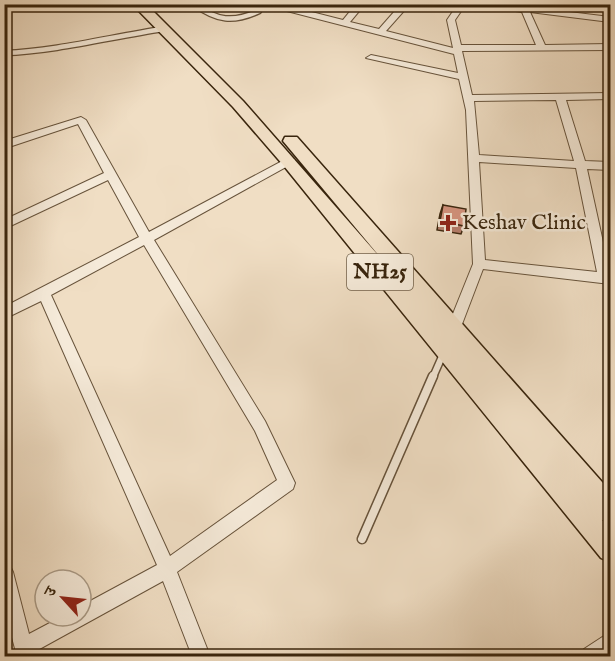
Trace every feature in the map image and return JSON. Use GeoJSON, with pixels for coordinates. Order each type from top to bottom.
{"type":"FeatureCollection","features":[{"type":"Feature","properties":{"kind":"main road","name":"NH25"},"geometry":{"type":"LineString","coordinates":[[138,4],[238,104],[290,162],[610,549]]}},
{"type":"Feature","properties":{"kind":"main road","name":"NH25"},"geometry":{"type":"LineString","coordinates":[[156,4],[290,140],[610,510]]}},
{"type":"Feature","properties":{"kind":"street"},"geometry":{"type":"LineString","coordinates":[[290,4],[286,8],[457,50],[610,47]]}},
{"type":"Feature","properties":{"kind":"street"},"geometry":{"type":"LineString","coordinates":[[345,23],[361,4]]}},
{"type":"Feature","properties":{"kind":"street"},"geometry":{"type":"LineString","coordinates":[[381,32],[406,4]]}},
{"type":"Feature","properties":{"kind":"street"},"geometry":{"type":"LineString","coordinates":[[445,350],[479,264],[469,98],[451,20],[462,4]]}},
{"type":"Feature","properties":{"kind":"street"},"geometry":{"type":"LineString","coordinates":[[587,4],[591,17]]}},
{"type":"Feature","properties":{"kind":"street"},"geometry":{"type":"LineString","coordinates":[[478,5],[610,19]]}},
{"type":"Feature","properties":{"kind":"street"},"geometry":{"type":"LineString","coordinates":[[525,10],[542,48]]}},
{"type":"Feature","properties":{"kind":"street"},"geometry":{"type":"LineString","coordinates":[[371,58],[464,77]]}},
{"type":"Feature","properties":{"kind":"street"},"geometry":{"type":"LineString","coordinates":[[469,98],[610,96]]}},
{"type":"Feature","properties":{"kind":"street"},"geometry":{"type":"LineString","coordinates":[[479,264],[608,279],[581,165],[560,97]]}},
{"type":"Feature","properties":{"kind":"street"},"geometry":{"type":"LineString","coordinates":[[8,144],[81,120],[146,238],[260,426],[287,483],[167,569],[93,609]]}},
{"type":"Feature","properties":{"kind":"street"},"geometry":{"type":"LineString","coordinates":[[473,158],[610,166]]}},
{"type":"Feature","properties":{"kind":"street"},"geometry":{"type":"LineString","coordinates":[[4,314],[290,162]]}},
{"type":"Feature","properties":{"kind":"street"},"geometry":{"type":"LineString","coordinates":[[4,225],[111,174]]}},
{"type":"Feature","properties":{"kind":"street"},"geometry":{"type":"LineString","coordinates":[[44,293],[167,569],[201,657]]}},
{"type":"Feature","properties":{"kind":"street"},"geometry":{"type":"LineString","coordinates":[[4,572],[25,652],[62,628]]}},
{"type":"Feature","properties":{"kind":"street"},"geometry":{"type":"LineString","coordinates":[[591,657],[610,641]]}},
{"type":"Feature","properties":{"kind":"lane"},"geometry":{"type":"LineString","coordinates":[[194,4],[211,18],[239,22],[259,11],[261,4]]}},
{"type":"Feature","properties":{"kind":"lane"},"geometry":{"type":"LineString","coordinates":[[4,53],[39,52],[163,28]]}},
{"type":"Feature","properties":{"kind":"lane"},"geometry":{"type":"LineString","coordinates":[[362,539],[445,350]]}},
{"type":"Feature","properties":{"kind":"building"},"geometry":{"type":"Polygon","coordinates":[[[443,205],[466,209],[464,226],[440,221],[443,205]]]}},
{"type":"Feature","properties":{"kind":"place","name":"Keshav Clinic"},"geometry":{"type":"Point","coordinates":[448,223]}}]}
